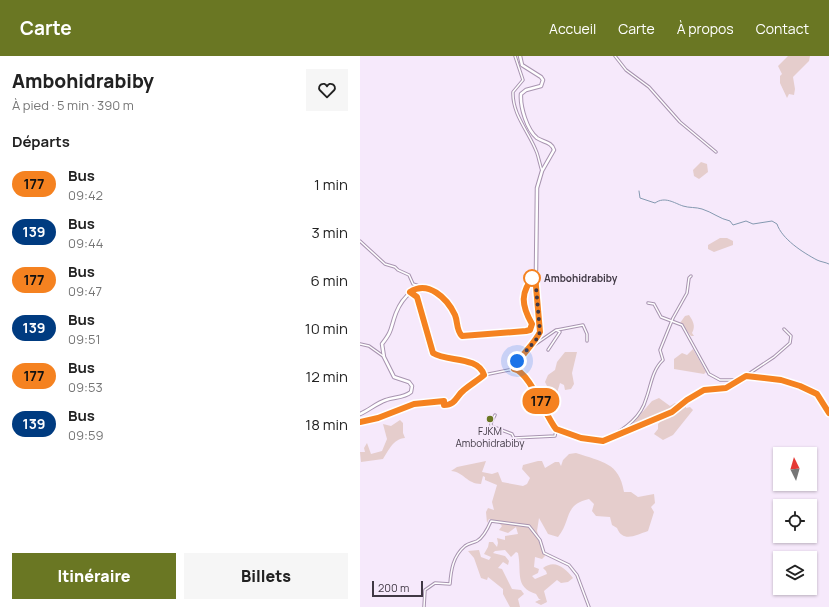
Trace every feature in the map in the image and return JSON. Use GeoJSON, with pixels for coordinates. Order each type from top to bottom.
{"type":"FeatureCollection","features":[{"type":"Feature","properties":{"kind":"main road"},"geometry":{"type":"LineString","coordinates":[[360,414],[370,410],[383,400],[403,396],[411,392],[412,386],[409,382],[394,377],[384,357],[382,344],[392,331],[396,314],[410,292],[416,288],[422,287],[437,292],[454,313],[459,332],[462,336],[530,330],[532,324],[524,311],[523,298],[535,275],[537,188],[542,171],[554,149],[552,145],[536,137],[530,129],[521,96],[524,91],[541,86],[543,80],[541,76],[523,66],[520,56]]}},
{"type":"Feature","properties":{"kind":"street"},"geometry":{"type":"LineString","coordinates":[[515,56],[523,80],[513,92],[513,98],[517,115],[537,153],[542,171]]}},
{"type":"Feature","properties":{"kind":"street"},"geometry":{"type":"LineString","coordinates":[[615,56],[626,70],[649,87],[680,122],[716,152]]}},
{"type":"Feature","properties":{"kind":"street"},"geometry":{"type":"LineString","coordinates":[[360,241],[385,264],[395,267],[408,275],[413,284],[422,287]]}},
{"type":"Feature","properties":{"kind":"street"},"geometry":{"type":"LineString","coordinates":[[514,369],[517,361],[536,340],[540,332],[535,275]]}},
{"type":"Feature","properties":{"kind":"street"},"geometry":{"type":"LineString","coordinates":[[607,439],[631,424],[642,407],[654,373],[663,360],[660,350],[687,293],[689,278],[691,276]]}},
{"type":"Feature","properties":{"kind":"street"},"geometry":{"type":"LineString","coordinates":[[410,292],[417,297],[433,353],[453,360],[475,364],[482,370],[484,375]]}},
{"type":"Feature","properties":{"kind":"street"},"geometry":{"type":"LineString","coordinates":[[648,303],[654,304],[662,317],[682,326],[709,374],[720,380],[738,380]]}},
{"type":"Feature","properties":{"kind":"street"},"geometry":{"type":"LineString","coordinates":[[527,350],[556,330],[583,325],[587,334],[587,341]]}},
{"type":"Feature","properties":{"kind":"street"},"geometry":{"type":"LineString","coordinates":[[556,429],[581,438],[603,441],[672,412],[687,400],[704,390],[726,388],[774,357],[790,343],[791,336],[784,329]]}},
{"type":"Feature","properties":{"kind":"street"},"geometry":{"type":"LineString","coordinates":[[548,350],[560,332],[556,330]]}},
{"type":"Feature","properties":{"kind":"street"},"geometry":{"type":"LineString","coordinates":[[360,344],[369,346],[384,357]]}},
{"type":"Feature","properties":{"kind":"street"},"geometry":{"type":"LineString","coordinates":[[360,422],[378,418],[414,404],[444,401],[444,405],[449,405],[456,401],[462,392],[484,375],[517,369],[529,384],[556,429],[555,436],[514,438],[512,434],[491,426],[495,415]]}},
{"type":"Feature","properties":{"kind":"street"},"geometry":{"type":"LineString","coordinates":[[746,376],[781,380],[800,386],[817,394],[829,413]]}},
{"type":"Feature","properties":{"kind":"street"},"geometry":{"type":"LineString","coordinates":[[424,607],[425,590],[435,583],[450,584],[451,571],[456,558],[466,546],[477,541],[487,531],[491,521],[528,526],[540,540],[544,553],[569,565],[577,575],[589,607]]}},
{"type":"Feature","properties":{"kind":"shaded area"},"geometry":{"type":"Polygon","coordinates":[[[788,56],[810,56],[809,61],[793,77],[795,89],[794,95],[789,94],[787,98],[780,83],[780,76],[782,74],[778,66],[788,56]]]}},
{"type":"Feature","properties":{"kind":"shaded area"},"geometry":{"type":"Polygon","coordinates":[[[701,162],[707,164],[708,172],[699,179],[694,176],[693,170],[701,162]]]}},
{"type":"Feature","properties":{"kind":"shaded area"},"geometry":{"type":"Polygon","coordinates":[[[720,238],[727,238],[733,241],[733,245],[714,252],[708,249],[708,245],[720,238]]]}},
{"type":"Feature","properties":{"kind":"shaded area"},"geometry":{"type":"Polygon","coordinates":[[[689,315],[694,324],[692,333],[694,336],[691,336],[680,323],[685,316],[689,315]]]}},
{"type":"Feature","properties":{"kind":"shaded area"},"geometry":{"type":"Polygon","coordinates":[[[693,349],[706,372],[704,374],[674,369],[674,359],[682,353],[687,355],[693,349]]]}},
{"type":"Feature","properties":{"kind":"shaded area"},"geometry":{"type":"Polygon","coordinates":[[[565,352],[577,352],[572,373],[574,384],[571,389],[565,390],[564,385],[560,383],[557,393],[553,394],[545,382],[548,375],[555,370],[557,362],[565,352]]]}},
{"type":"Feature","properties":{"kind":"shaded area"},"geometry":{"type":"Polygon","coordinates":[[[659,398],[670,406],[675,403],[679,405],[686,403],[686,408],[690,407],[693,410],[673,435],[663,440],[654,434],[658,429],[658,424],[660,422],[659,420],[635,425],[633,423],[652,401],[659,398]]]}},
{"type":"Feature","properties":{"kind":"shaded area"},"geometry":{"type":"Polygon","coordinates":[[[400,420],[403,423],[403,433],[405,438],[397,440],[383,459],[361,462],[360,452],[365,452],[364,448],[367,443],[371,454],[382,451],[387,439],[383,424],[391,426],[400,420]]]}},
{"type":"Feature","properties":{"kind":"shaded area"},"geometry":{"type":"Polygon","coordinates":[[[576,453],[601,461],[613,469],[622,482],[624,492],[631,492],[638,497],[654,494],[655,503],[651,507],[654,512],[648,531],[626,537],[612,525],[610,517],[596,516],[592,511],[594,504],[589,499],[575,505],[571,509],[565,525],[558,537],[548,534],[539,518],[537,531],[545,556],[542,559],[535,557],[534,567],[539,569],[538,573],[532,576],[535,579],[547,574],[543,568],[552,564],[563,568],[573,578],[568,582],[561,583],[557,580],[544,591],[547,602],[541,605],[535,602],[541,599],[539,599],[536,594],[524,587],[522,583],[520,578],[518,553],[516,552],[511,557],[505,550],[495,551],[493,553],[505,556],[509,561],[508,565],[503,562],[498,568],[502,569],[512,589],[521,590],[524,594],[518,599],[520,607],[510,607],[503,594],[503,589],[488,577],[487,580],[481,578],[474,558],[468,551],[479,550],[481,557],[489,560],[491,557],[484,554],[489,542],[493,542],[497,547],[497,538],[505,540],[505,536],[518,534],[516,527],[508,533],[499,530],[502,526],[497,521],[489,519],[487,523],[486,512],[488,508],[494,510],[492,502],[497,485],[485,480],[485,477],[483,476],[481,484],[472,482],[459,473],[451,471],[457,467],[486,461],[482,472],[492,474],[498,472],[502,482],[523,486],[527,484],[530,478],[522,469],[523,465],[542,461],[545,468],[555,462],[559,462],[561,466],[563,460],[569,454],[576,453]]]}},
{"type":"Feature","properties":{"kind":"waterway"},"geometry":{"type":"LineString","coordinates":[[639,191],[640,198],[655,203],[666,200],[685,207],[702,209],[730,221],[733,225],[746,221],[753,224],[772,221],[777,224],[783,235],[799,249],[817,260],[829,264]]}},
{"type":"Feature","properties":{"kind":"bus line","name":"177"},"geometry":{"type":"LineString","coordinates":[[360,422],[378,418],[414,404],[444,401],[444,405],[449,405],[456,401],[462,392],[484,375],[482,370],[475,364],[453,360],[433,353],[417,297],[410,292],[416,288],[422,287],[437,292],[454,313],[459,332],[462,336],[493,332],[526,331],[530,330],[532,324],[524,311],[523,298],[525,291],[535,275],[540,332],[536,340],[517,361],[514,369],[517,369],[529,384],[556,429],[581,438],[603,441],[672,412],[687,400],[704,390],[726,388],[746,376],[781,380],[800,386],[817,394],[829,413]]}},
{"type":"Feature","properties":{"kind":"place","name":"Ambohidrabiby"},"geometry":{"type":"Point","coordinates":[532,278]}},
{"type":"Feature","properties":{"kind":"place","name":"FJKM Ambohidrabiby"},"geometry":{"type":"Point","coordinates":[490,419]}},
{"type":"Feature","properties":{"kind":"route"},"geometry":{"type":"LineString","coordinates":[[517,361],[536,340],[540,332],[535,275],[532,278]]}}]}
